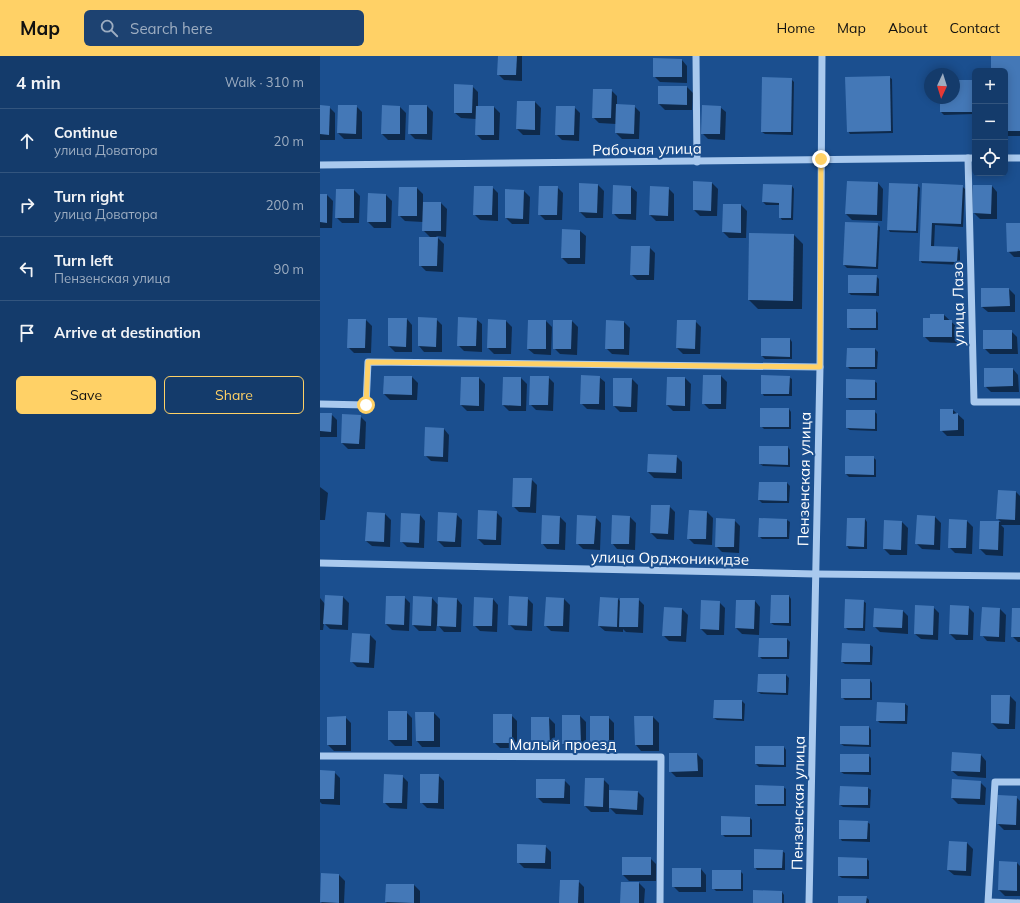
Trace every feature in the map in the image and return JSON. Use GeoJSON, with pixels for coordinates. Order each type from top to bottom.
{"type":"FeatureCollection","features":[{"type":"Feature","properties":{"kind":"street"},"geometry":{"type":"LineString","coordinates":[[696,56],[697,162]]}},
{"type":"Feature","properties":{"kind":"street","name":"Пензенская улица"},"geometry":{"type":"LineString","coordinates":[[809,903],[820,367],[822,56]]}},
{"type":"Feature","properties":{"kind":"street","name":"Рабочая улица"},"geometry":{"type":"LineString","coordinates":[[320,165],[971,158]]}},
{"type":"Feature","properties":{"kind":"street","name":"улица Лазо"},"geometry":{"type":"LineString","coordinates":[[971,158],[974,402],[1020,402]]}},
{"type":"Feature","properties":{"kind":"street"},"geometry":{"type":"LineString","coordinates":[[1008,158],[1020,158]]}},
{"type":"Feature","properties":{"kind":"street"},"geometry":{"type":"LineString","coordinates":[[320,404],[366,405],[368,362],[820,367]]}},
{"type":"Feature","properties":{"kind":"street","name":"улица Орджоникидзе"},"geometry":{"type":"LineString","coordinates":[[320,563],[815,574],[1020,576]]}},
{"type":"Feature","properties":{"kind":"street","name":"Малый проезд"},"geometry":{"type":"LineString","coordinates":[[320,756],[661,757],[660,903]]}},
{"type":"Feature","properties":{"kind":"street"},"geometry":{"type":"LineString","coordinates":[[1020,782],[995,782],[989,902],[1020,903]]}},
{"type":"Feature","properties":{"kind":"building"},"geometry":{"type":"Polygon","coordinates":[[[498,56],[517,56],[516,75],[497,75],[498,56]]]}},
{"type":"Feature","properties":{"kind":"building"},"geometry":{"type":"Polygon","coordinates":[[[991,56],[1020,56],[1020,131],[1008,131],[1008,68],[991,68],[991,56]]]}},
{"type":"Feature","properties":{"kind":"building"},"geometry":{"type":"Polygon","coordinates":[[[653,58],[682,59],[682,77],[653,77],[653,58]]]}},
{"type":"Feature","properties":{"kind":"building"},"geometry":{"type":"Polygon","coordinates":[[[890,76],[891,131],[847,132],[845,77],[890,76]]]}},
{"type":"Feature","properties":{"kind":"building"},"geometry":{"type":"Polygon","coordinates":[[[762,77],[792,78],[791,132],[761,132],[762,77]]]}},
{"type":"Feature","properties":{"kind":"building"},"geometry":{"type":"Polygon","coordinates":[[[960,80],[972,80],[972,112],[940,112],[940,104],[960,104],[960,80]]]}},
{"type":"Feature","properties":{"kind":"building"},"geometry":{"type":"Polygon","coordinates":[[[454,84],[473,85],[472,113],[454,113],[454,84]]]}},
{"type":"Feature","properties":{"kind":"building"},"geometry":{"type":"Polygon","coordinates":[[[658,86],[687,86],[687,105],[658,104],[658,86]]]}},
{"type":"Feature","properties":{"kind":"building"},"geometry":{"type":"Polygon","coordinates":[[[593,89],[612,89],[611,118],[592,118],[593,89]]]}},
{"type":"Feature","properties":{"kind":"building"},"geometry":{"type":"Polygon","coordinates":[[[517,101],[535,101],[535,130],[516,129],[517,101]]]}},
{"type":"Feature","properties":{"kind":"building"},"geometry":{"type":"Polygon","coordinates":[[[616,104],[635,105],[634,134],[615,133],[616,104]]]}},
{"type":"Feature","properties":{"kind":"building"},"geometry":{"type":"Polygon","coordinates":[[[320,105],[330,106],[329,135],[320,134],[320,105]]]}},
{"type":"Feature","properties":{"kind":"building"},"geometry":{"type":"Polygon","coordinates":[[[338,105],[357,105],[356,134],[337,133],[338,105]]]}},
{"type":"Feature","properties":{"kind":"building"},"geometry":{"type":"Polygon","coordinates":[[[382,105],[400,106],[400,134],[381,134],[382,105]]]}},
{"type":"Feature","properties":{"kind":"building"},"geometry":{"type":"Polygon","coordinates":[[[409,105],[427,105],[427,134],[408,134],[409,105]]]}},
{"type":"Feature","properties":{"kind":"building"},"geometry":{"type":"Polygon","coordinates":[[[702,105],[721,106],[720,134],[701,134],[702,105]]]}},
{"type":"Feature","properties":{"kind":"building"},"geometry":{"type":"Polygon","coordinates":[[[476,106],[494,106],[494,135],[475,135],[476,106]]]}},
{"type":"Feature","properties":{"kind":"building"},"geometry":{"type":"Polygon","coordinates":[[[556,106],[575,106],[574,135],[555,135],[556,106]]]}},
{"type":"Feature","properties":{"kind":"building"},"geometry":{"type":"Polygon","coordinates":[[[693,181],[712,182],[711,211],[693,210],[693,181]]]}},
{"type":"Feature","properties":{"kind":"building"},"geometry":{"type":"Polygon","coordinates":[[[847,181],[878,182],[877,215],[845,214],[847,181]]]}},
{"type":"Feature","properties":{"kind":"building"},"geometry":{"type":"Polygon","coordinates":[[[579,183],[598,184],[597,213],[579,212],[579,183]]]}},
{"type":"Feature","properties":{"kind":"building"},"geometry":{"type":"Polygon","coordinates":[[[889,183],[918,184],[916,231],[887,230],[889,183]]]}},
{"type":"Feature","properties":{"kind":"building"},"geometry":{"type":"Polygon","coordinates":[[[922,183],[963,185],[961,224],[932,223],[931,246],[958,247],[957,262],[919,261],[922,183]]]}},
{"type":"Feature","properties":{"kind":"building"},"geometry":{"type":"Polygon","coordinates":[[[763,184],[792,185],[791,218],[779,218],[779,203],[762,202],[763,184]]]}},
{"type":"Feature","properties":{"kind":"building"},"geometry":{"type":"Polygon","coordinates":[[[613,185],[631,186],[631,214],[612,214],[613,185]]]}},
{"type":"Feature","properties":{"kind":"building"},"geometry":{"type":"Polygon","coordinates":[[[973,185],[992,185],[991,214],[973,213],[973,185]]]}},
{"type":"Feature","properties":{"kind":"building"},"geometry":{"type":"Polygon","coordinates":[[[474,186],[493,186],[492,215],[473,215],[474,186]]]}},
{"type":"Feature","properties":{"kind":"building"},"geometry":{"type":"Polygon","coordinates":[[[539,186],[558,186],[557,215],[538,215],[539,186]]]}},
{"type":"Feature","properties":{"kind":"building"},"geometry":{"type":"Polygon","coordinates":[[[650,186],[669,187],[668,216],[649,215],[650,186]]]}},
{"type":"Feature","properties":{"kind":"building"},"geometry":{"type":"Polygon","coordinates":[[[399,187],[417,187],[417,216],[398,216],[399,187]]]}},
{"type":"Feature","properties":{"kind":"building"},"geometry":{"type":"Polygon","coordinates":[[[336,189],[354,189],[354,218],[335,218],[336,189]]]}},
{"type":"Feature","properties":{"kind":"building"},"geometry":{"type":"Polygon","coordinates":[[[505,189],[524,190],[523,219],[505,218],[505,189]]]}},
{"type":"Feature","properties":{"kind":"building"},"geometry":{"type":"Polygon","coordinates":[[[368,193],[386,194],[386,222],[367,222],[368,193]]]}},
{"type":"Feature","properties":{"kind":"building"},"geometry":{"type":"Polygon","coordinates":[[[320,194],[327,194],[327,223],[320,222],[320,194]]]}},
{"type":"Feature","properties":{"kind":"building"},"geometry":{"type":"Polygon","coordinates":[[[423,202],[441,202],[441,231],[422,231],[423,202]]]}},
{"type":"Feature","properties":{"kind":"building"},"geometry":{"type":"Polygon","coordinates":[[[723,204],[741,204],[741,233],[722,232],[723,204]]]}},
{"type":"Feature","properties":{"kind":"building"},"geometry":{"type":"Polygon","coordinates":[[[845,222],[878,223],[876,267],[843,265],[845,222]]]}},
{"type":"Feature","properties":{"kind":"building"},"geometry":{"type":"Polygon","coordinates":[[[1006,223],[1020,223],[1020,251],[1007,252],[1006,223]]]}},
{"type":"Feature","properties":{"kind":"building"},"geometry":{"type":"Polygon","coordinates":[[[562,229],[580,230],[580,258],[561,258],[562,229]]]}},
{"type":"Feature","properties":{"kind":"building"},"geometry":{"type":"Polygon","coordinates":[[[749,233],[794,234],[793,301],[748,300],[749,233]]]}},
{"type":"Feature","properties":{"kind":"building"},"geometry":{"type":"Polygon","coordinates":[[[419,237],[438,237],[437,266],[419,266],[419,237]]]}},
{"type":"Feature","properties":{"kind":"building"},"geometry":{"type":"Polygon","coordinates":[[[631,246],[650,246],[649,275],[630,275],[631,246]]]}},
{"type":"Feature","properties":{"kind":"building"},"geometry":{"type":"Polygon","coordinates":[[[848,275],[877,275],[876,293],[848,293],[848,275]]]}},
{"type":"Feature","properties":{"kind":"building"},"geometry":{"type":"Polygon","coordinates":[[[981,288],[1009,288],[1010,306],[981,307],[981,288]]]}},
{"type":"Feature","properties":{"kind":"building"},"geometry":{"type":"Polygon","coordinates":[[[847,309],[876,309],[876,328],[847,328],[847,309]]]}},
{"type":"Feature","properties":{"kind":"building"},"geometry":{"type":"Polygon","coordinates":[[[930,314],[944,314],[944,320],[952,320],[952,337],[923,337],[923,318],[930,318],[930,314]]]}},
{"type":"Feature","properties":{"kind":"building"},"geometry":{"type":"Polygon","coordinates":[[[418,317],[437,318],[436,347],[418,346],[418,317]]]}},
{"type":"Feature","properties":{"kind":"building"},"geometry":{"type":"Polygon","coordinates":[[[458,317],[477,318],[476,346],[457,346],[458,317]]]}},
{"type":"Feature","properties":{"kind":"building"},"geometry":{"type":"Polygon","coordinates":[[[388,318],[407,318],[406,347],[388,346],[388,318]]]}},
{"type":"Feature","properties":{"kind":"building"},"geometry":{"type":"Polygon","coordinates":[[[348,319],[366,319],[365,348],[347,348],[348,319]]]}},
{"type":"Feature","properties":{"kind":"building"},"geometry":{"type":"Polygon","coordinates":[[[488,319],[506,320],[506,348],[487,348],[488,319]]]}},
{"type":"Feature","properties":{"kind":"building"},"geometry":{"type":"Polygon","coordinates":[[[528,320],[546,320],[546,349],[527,349],[528,320]]]}},
{"type":"Feature","properties":{"kind":"building"},"geometry":{"type":"Polygon","coordinates":[[[553,320],[572,320],[571,349],[553,349],[553,320]]]}},
{"type":"Feature","properties":{"kind":"building"},"geometry":{"type":"Polygon","coordinates":[[[606,320],[624,321],[624,349],[605,349],[606,320]]]}},
{"type":"Feature","properties":{"kind":"building"},"geometry":{"type":"Polygon","coordinates":[[[677,320],[696,320],[695,349],[676,348],[677,320]]]}},
{"type":"Feature","properties":{"kind":"building"},"geometry":{"type":"Polygon","coordinates":[[[983,330],[1012,330],[1012,349],[983,349],[983,330]]]}},
{"type":"Feature","properties":{"kind":"building"},"geometry":{"type":"Polygon","coordinates":[[[761,338],[790,338],[790,357],[761,356],[761,338]]]}},
{"type":"Feature","properties":{"kind":"building"},"geometry":{"type":"Polygon","coordinates":[[[847,348],[875,348],[875,367],[846,367],[847,348]]]}},
{"type":"Feature","properties":{"kind":"building"},"geometry":{"type":"Polygon","coordinates":[[[984,368],[1013,368],[1013,386],[984,387],[984,368]]]}},
{"type":"Feature","properties":{"kind":"building"},"geometry":{"type":"Polygon","coordinates":[[[581,375],[600,376],[599,404],[580,404],[581,375]]]}},
{"type":"Feature","properties":{"kind":"building"},"geometry":{"type":"Polygon","coordinates":[[[703,375],[721,375],[721,404],[702,404],[703,375]]]}},
{"type":"Feature","properties":{"kind":"building"},"geometry":{"type":"Polygon","coordinates":[[[761,375],[790,376],[789,394],[761,394],[761,375]]]}},
{"type":"Feature","properties":{"kind":"building"},"geometry":{"type":"Polygon","coordinates":[[[384,376],[412,376],[412,395],[383,394],[384,376]]]}},
{"type":"Feature","properties":{"kind":"building"},"geometry":{"type":"Polygon","coordinates":[[[530,376],[549,376],[548,405],[529,405],[530,376]]]}},
{"type":"Feature","properties":{"kind":"building"},"geometry":{"type":"Polygon","coordinates":[[[461,377],[479,377],[479,406],[460,405],[461,377]]]}},
{"type":"Feature","properties":{"kind":"building"},"geometry":{"type":"Polygon","coordinates":[[[503,377],[521,377],[521,406],[502,405],[503,377]]]}},
{"type":"Feature","properties":{"kind":"building"},"geometry":{"type":"Polygon","coordinates":[[[667,377],[685,377],[685,406],[666,405],[667,377]]]}},
{"type":"Feature","properties":{"kind":"building"},"geometry":{"type":"Polygon","coordinates":[[[613,378],[632,378],[631,407],[613,406],[613,378]]]}},
{"type":"Feature","properties":{"kind":"building"},"geometry":{"type":"Polygon","coordinates":[[[846,379],[875,380],[875,398],[846,398],[846,379]]]}},
{"type":"Feature","properties":{"kind":"building"},"geometry":{"type":"Polygon","coordinates":[[[760,408],[789,408],[789,427],[760,427],[760,408]]]}},
{"type":"Feature","properties":{"kind":"building"},"geometry":{"type":"Polygon","coordinates":[[[940,409],[953,409],[953,414],[958,413],[958,430],[940,431],[940,409]]]}},
{"type":"Feature","properties":{"kind":"building"},"geometry":{"type":"Polygon","coordinates":[[[846,410],[875,410],[875,429],[846,428],[846,410]]]}},
{"type":"Feature","properties":{"kind":"building"},"geometry":{"type":"Polygon","coordinates":[[[320,413],[332,413],[331,432],[320,431],[320,413]]]}},
{"type":"Feature","properties":{"kind":"building"},"geometry":{"type":"Polygon","coordinates":[[[342,414],[361,415],[359,444],[341,443],[342,414]]]}},
{"type":"Feature","properties":{"kind":"building"},"geometry":{"type":"Polygon","coordinates":[[[425,427],[444,428],[443,457],[424,456],[425,427]]]}},
{"type":"Feature","properties":{"kind":"building"},"geometry":{"type":"Polygon","coordinates":[[[759,446],[788,446],[788,465],[759,464],[759,446]]]}},
{"type":"Feature","properties":{"kind":"building"},"geometry":{"type":"Polygon","coordinates":[[[648,454],[677,455],[676,473],[647,472],[648,454]]]}},
{"type":"Feature","properties":{"kind":"building"},"geometry":{"type":"Polygon","coordinates":[[[845,456],[874,456],[874,475],[845,474],[845,456]]]}},
{"type":"Feature","properties":{"kind":"building"},"geometry":{"type":"Polygon","coordinates":[[[513,478],[532,478],[530,507],[512,507],[513,478]]]}},
{"type":"Feature","properties":{"kind":"building"},"geometry":{"type":"Polygon","coordinates":[[[759,482],[787,482],[787,501],[758,500],[759,482]]]}},
{"type":"Feature","properties":{"kind":"building"},"geometry":{"type":"Polygon","coordinates":[[[998,490],[1016,491],[1015,520],[996,519],[998,490]]]}},
{"type":"Feature","properties":{"kind":"building"},"geometry":{"type":"Polygon","coordinates":[[[651,505],[670,505],[668,534],[650,533],[651,505]]]}},
{"type":"Feature","properties":{"kind":"building"},"geometry":{"type":"Polygon","coordinates":[[[478,510],[497,511],[496,540],[477,539],[478,510]]]}},
{"type":"Feature","properties":{"kind":"building"},"geometry":{"type":"Polygon","coordinates":[[[689,510],[707,511],[706,539],[687,539],[689,510]]]}},
{"type":"Feature","properties":{"kind":"building"},"geometry":{"type":"Polygon","coordinates":[[[367,512],[385,513],[384,542],[365,541],[367,512]]]}},
{"type":"Feature","properties":{"kind":"building"},"geometry":{"type":"Polygon","coordinates":[[[438,512],[457,513],[455,542],[437,541],[438,512]]]}},
{"type":"Feature","properties":{"kind":"building"},"geometry":{"type":"Polygon","coordinates":[[[401,513],[420,514],[419,543],[400,542],[401,513]]]}},
{"type":"Feature","properties":{"kind":"building"},"geometry":{"type":"Polygon","coordinates":[[[542,515],[560,516],[559,544],[541,544],[542,515]]]}},
{"type":"Feature","properties":{"kind":"building"},"geometry":{"type":"Polygon","coordinates":[[[577,515],[596,516],[594,544],[576,544],[577,515]]]}},
{"type":"Feature","properties":{"kind":"building"},"geometry":{"type":"Polygon","coordinates":[[[612,515],[630,516],[629,544],[611,544],[612,515]]]}},
{"type":"Feature","properties":{"kind":"building"},"geometry":{"type":"Polygon","coordinates":[[[917,515],[935,516],[934,545],[915,544],[917,515]]]}},
{"type":"Feature","properties":{"kind":"building"},"geometry":{"type":"Polygon","coordinates":[[[716,518],[735,519],[734,547],[715,547],[716,518]]]}},
{"type":"Feature","properties":{"kind":"building"},"geometry":{"type":"Polygon","coordinates":[[[759,518],[787,519],[787,537],[758,537],[759,518]]]}},
{"type":"Feature","properties":{"kind":"building"},"geometry":{"type":"Polygon","coordinates":[[[847,518],[865,518],[864,547],[846,546],[847,518]]]}},
{"type":"Feature","properties":{"kind":"building"},"geometry":{"type":"Polygon","coordinates":[[[949,519],[967,520],[966,548],[948,548],[949,519]]]}},
{"type":"Feature","properties":{"kind":"building"},"geometry":{"type":"Polygon","coordinates":[[[884,520],[902,521],[901,550],[883,549],[884,520]]]}},
{"type":"Feature","properties":{"kind":"building"},"geometry":{"type":"Polygon","coordinates":[[[980,521],[999,521],[998,550],[979,549],[980,521]]]}},
{"type":"Feature","properties":{"kind":"building"},"geometry":{"type":"Polygon","coordinates":[[[325,595],[343,596],[342,625],[323,624],[325,595]]]}},
{"type":"Feature","properties":{"kind":"building"},"geometry":{"type":"Polygon","coordinates":[[[771,595],[789,595],[789,623],[770,623],[771,595]]]}},
{"type":"Feature","properties":{"kind":"building"},"geometry":{"type":"Polygon","coordinates":[[[386,596],[405,596],[404,625],[385,624],[386,596]]]}},
{"type":"Feature","properties":{"kind":"building"},"geometry":{"type":"Polygon","coordinates":[[[413,596],[432,597],[431,626],[412,625],[413,596]]]}},
{"type":"Feature","properties":{"kind":"building"},"geometry":{"type":"Polygon","coordinates":[[[509,596],[528,597],[527,626],[508,625],[509,596]]]}},
{"type":"Feature","properties":{"kind":"building"},"geometry":{"type":"Polygon","coordinates":[[[438,597],[457,598],[456,627],[437,626],[438,597]]]}},
{"type":"Feature","properties":{"kind":"building"},"geometry":{"type":"Polygon","coordinates":[[[474,597],[493,598],[492,626],[473,626],[474,597]]]}},
{"type":"Feature","properties":{"kind":"building"},"geometry":{"type":"Polygon","coordinates":[[[546,597],[564,598],[563,626],[544,626],[546,597]]]}},
{"type":"Feature","properties":{"kind":"building"},"geometry":{"type":"Polygon","coordinates":[[[600,597],[618,598],[617,627],[598,626],[600,597]]]}},
{"type":"Feature","properties":{"kind":"building"},"geometry":{"type":"Polygon","coordinates":[[[620,598],[639,598],[638,627],[619,627],[620,598]]]}},
{"type":"Feature","properties":{"kind":"building"},"geometry":{"type":"Polygon","coordinates":[[[845,599],[864,600],[863,628],[844,628],[845,599]]]}},
{"type":"Feature","properties":{"kind":"building"},"geometry":{"type":"Polygon","coordinates":[[[701,600],[720,601],[719,630],[700,629],[701,600]]]}},
{"type":"Feature","properties":{"kind":"building"},"geometry":{"type":"Polygon","coordinates":[[[736,600],[755,600],[754,629],[735,628],[736,600]]]}},
{"type":"Feature","properties":{"kind":"building"},"geometry":{"type":"Polygon","coordinates":[[[915,605],[934,606],[933,635],[914,634],[915,605]]]}},
{"type":"Feature","properties":{"kind":"building"},"geometry":{"type":"Polygon","coordinates":[[[950,605],[969,606],[968,635],[949,634],[950,605]]]}},
{"type":"Feature","properties":{"kind":"building"},"geometry":{"type":"Polygon","coordinates":[[[664,607],[682,608],[681,636],[662,636],[664,607]]]}},
{"type":"Feature","properties":{"kind":"building"},"geometry":{"type":"Polygon","coordinates":[[[982,607],[1000,608],[999,637],[980,636],[982,607]]]}},
{"type":"Feature","properties":{"kind":"building"},"geometry":{"type":"Polygon","coordinates":[[[874,608],[903,610],[902,628],[873,627],[874,608]]]}},
{"type":"Feature","properties":{"kind":"building"},"geometry":{"type":"Polygon","coordinates":[[[1012,608],[1020,608],[1020,637],[1011,637],[1012,608]]]}},
{"type":"Feature","properties":{"kind":"building"},"geometry":{"type":"Polygon","coordinates":[[[352,633],[370,634],[369,663],[350,662],[352,633]]]}},
{"type":"Feature","properties":{"kind":"building"},"geometry":{"type":"Polygon","coordinates":[[[759,638],[787,638],[787,657],[758,657],[759,638]]]}},
{"type":"Feature","properties":{"kind":"building"},"geometry":{"type":"Polygon","coordinates":[[[842,643],[870,644],[870,662],[841,662],[842,643]]]}},
{"type":"Feature","properties":{"kind":"building"},"geometry":{"type":"Polygon","coordinates":[[[758,674],[786,674],[786,693],[757,692],[758,674]]]}},
{"type":"Feature","properties":{"kind":"building"},"geometry":{"type":"Polygon","coordinates":[[[841,679],[870,679],[870,698],[841,698],[841,679]]]}},
{"type":"Feature","properties":{"kind":"building"},"geometry":{"type":"Polygon","coordinates":[[[991,695],[1010,695],[1009,724],[991,723],[991,695]]]}},
{"type":"Feature","properties":{"kind":"building"},"geometry":{"type":"Polygon","coordinates":[[[714,700],[742,700],[742,719],[713,718],[714,700]]]}},
{"type":"Feature","properties":{"kind":"building"},"geometry":{"type":"Polygon","coordinates":[[[877,702],[905,703],[905,721],[876,721],[877,702]]]}},
{"type":"Feature","properties":{"kind":"building"},"geometry":{"type":"Polygon","coordinates":[[[388,711],[407,711],[407,740],[388,740],[388,711]]]}},
{"type":"Feature","properties":{"kind":"building"},"geometry":{"type":"Polygon","coordinates":[[[415,712],[434,712],[434,741],[416,741],[415,712]]]}},
{"type":"Feature","properties":{"kind":"building"},"geometry":{"type":"Polygon","coordinates":[[[493,714],[512,714],[512,743],[493,743],[493,714]]]}},
{"type":"Feature","properties":{"kind":"building"},"geometry":{"type":"Polygon","coordinates":[[[562,715],[580,715],[581,744],[562,744],[562,715]]]}},
{"type":"Feature","properties":{"kind":"building"},"geometry":{"type":"Polygon","coordinates":[[[346,716],[346,745],[327,745],[327,717],[346,716]]]}},
{"type":"Feature","properties":{"kind":"building"},"geometry":{"type":"Polygon","coordinates":[[[590,716],[609,716],[609,745],[590,745],[590,716]]]}},
{"type":"Feature","properties":{"kind":"building"},"geometry":{"type":"Polygon","coordinates":[[[634,716],[653,716],[653,745],[635,745],[634,716]]]}},
{"type":"Feature","properties":{"kind":"building"},"geometry":{"type":"Polygon","coordinates":[[[531,717],[549,717],[550,746],[531,746],[531,717]]]}},
{"type":"Feature","properties":{"kind":"building"},"geometry":{"type":"Polygon","coordinates":[[[840,726],[869,726],[869,745],[840,744],[840,726]]]}},
{"type":"Feature","properties":{"kind":"building"},"geometry":{"type":"Polygon","coordinates":[[[755,746],[784,746],[784,765],[755,764],[755,746]]]}},
{"type":"Feature","properties":{"kind":"building"},"geometry":{"type":"Polygon","coordinates":[[[952,752],[981,754],[980,772],[951,771],[952,752]]]}},
{"type":"Feature","properties":{"kind":"building"},"geometry":{"type":"Polygon","coordinates":[[[669,753],[697,753],[698,771],[669,772],[669,753]]]}},
{"type":"Feature","properties":{"kind":"building"},"geometry":{"type":"Polygon","coordinates":[[[840,754],[869,754],[869,772],[840,772],[840,754]]]}},
{"type":"Feature","properties":{"kind":"building"},"geometry":{"type":"Polygon","coordinates":[[[320,770],[335,771],[334,799],[320,799],[320,770]]]}},
{"type":"Feature","properties":{"kind":"building"},"geometry":{"type":"Polygon","coordinates":[[[384,774],[403,775],[402,803],[383,803],[384,774]]]}},
{"type":"Feature","properties":{"kind":"building"},"geometry":{"type":"Polygon","coordinates":[[[420,774],[439,774],[438,803],[420,803],[420,774]]]}},
{"type":"Feature","properties":{"kind":"building"},"geometry":{"type":"Polygon","coordinates":[[[585,778],[604,778],[603,807],[584,806],[585,778]]]}},
{"type":"Feature","properties":{"kind":"building"},"geometry":{"type":"Polygon","coordinates":[[[536,779],[565,779],[564,798],[536,798],[536,779]]]}},
{"type":"Feature","properties":{"kind":"building"},"geometry":{"type":"Polygon","coordinates":[[[952,779],[981,781],[980,799],[951,798],[952,779]]]}},
{"type":"Feature","properties":{"kind":"building"},"geometry":{"type":"Polygon","coordinates":[[[755,785],[784,786],[784,804],[755,804],[755,785]]]}},
{"type":"Feature","properties":{"kind":"building"},"geometry":{"type":"Polygon","coordinates":[[[840,786],[868,787],[868,805],[839,805],[840,786]]]}},
{"type":"Feature","properties":{"kind":"building"},"geometry":{"type":"Polygon","coordinates":[[[609,790],[638,791],[637,810],[609,808],[609,790]]]}},
{"type":"Feature","properties":{"kind":"building"},"geometry":{"type":"Polygon","coordinates":[[[998,795],[1017,796],[1016,825],[997,824],[998,795]]]}},
{"type":"Feature","properties":{"kind":"building"},"geometry":{"type":"Polygon","coordinates":[[[721,816],[750,817],[750,835],[721,835],[721,816]]]}},
{"type":"Feature","properties":{"kind":"building"},"geometry":{"type":"Polygon","coordinates":[[[839,820],[868,821],[867,839],[839,839],[839,820]]]}},
{"type":"Feature","properties":{"kind":"building"},"geometry":{"type":"Polygon","coordinates":[[[949,841],[967,842],[966,871],[947,870],[949,841]]]}},
{"type":"Feature","properties":{"kind":"building"},"geometry":{"type":"Polygon","coordinates":[[[517,844],[546,845],[545,863],[517,863],[517,844]]]}},
{"type":"Feature","properties":{"kind":"building"},"geometry":{"type":"Polygon","coordinates":[[[754,849],[783,850],[782,868],[754,868],[754,849]]]}},
{"type":"Feature","properties":{"kind":"building"},"geometry":{"type":"Polygon","coordinates":[[[622,857],[651,857],[651,875],[622,875],[622,857]]]}},
{"type":"Feature","properties":{"kind":"building"},"geometry":{"type":"Polygon","coordinates":[[[838,857],[867,858],[867,876],[838,876],[838,857]]]}},
{"type":"Feature","properties":{"kind":"building"},"geometry":{"type":"Polygon","coordinates":[[[999,861],[1017,862],[1017,891],[998,890],[999,861]]]}},
{"type":"Feature","properties":{"kind":"building"},"geometry":{"type":"Polygon","coordinates":[[[672,868],[701,868],[701,887],[672,887],[672,868]]]}},
{"type":"Feature","properties":{"kind":"building"},"geometry":{"type":"Polygon","coordinates":[[[712,870],[741,870],[741,889],[712,889],[712,870]]]}},
{"type":"Feature","properties":{"kind":"building"},"geometry":{"type":"Polygon","coordinates":[[[321,873],[339,874],[339,903],[320,902],[321,873]]]}},
{"type":"Feature","properties":{"kind":"building"},"geometry":{"type":"Polygon","coordinates":[[[560,880],[579,880],[578,903],[559,903],[560,880]]]}},
{"type":"Feature","properties":{"kind":"building"},"geometry":{"type":"Polygon","coordinates":[[[621,882],[639,882],[639,903],[620,903],[621,882]]]}},
{"type":"Feature","properties":{"kind":"building"},"geometry":{"type":"Polygon","coordinates":[[[386,884],[414,884],[414,903],[385,902],[386,884]]]}},
{"type":"Feature","properties":{"kind":"building"},"geometry":{"type":"Polygon","coordinates":[[[753,890],[782,891],[782,903],[753,903],[753,890]]]}},
{"type":"Feature","properties":{"kind":"building"},"geometry":{"type":"Polygon","coordinates":[[[838,896],[867,896],[866,903],[838,903],[838,896]]]}},
{"type":"Feature","properties":{"kind":"route"},"geometry":{"type":"LineString","coordinates":[[366,405],[368,362],[820,367],[821,159]]}}]}
